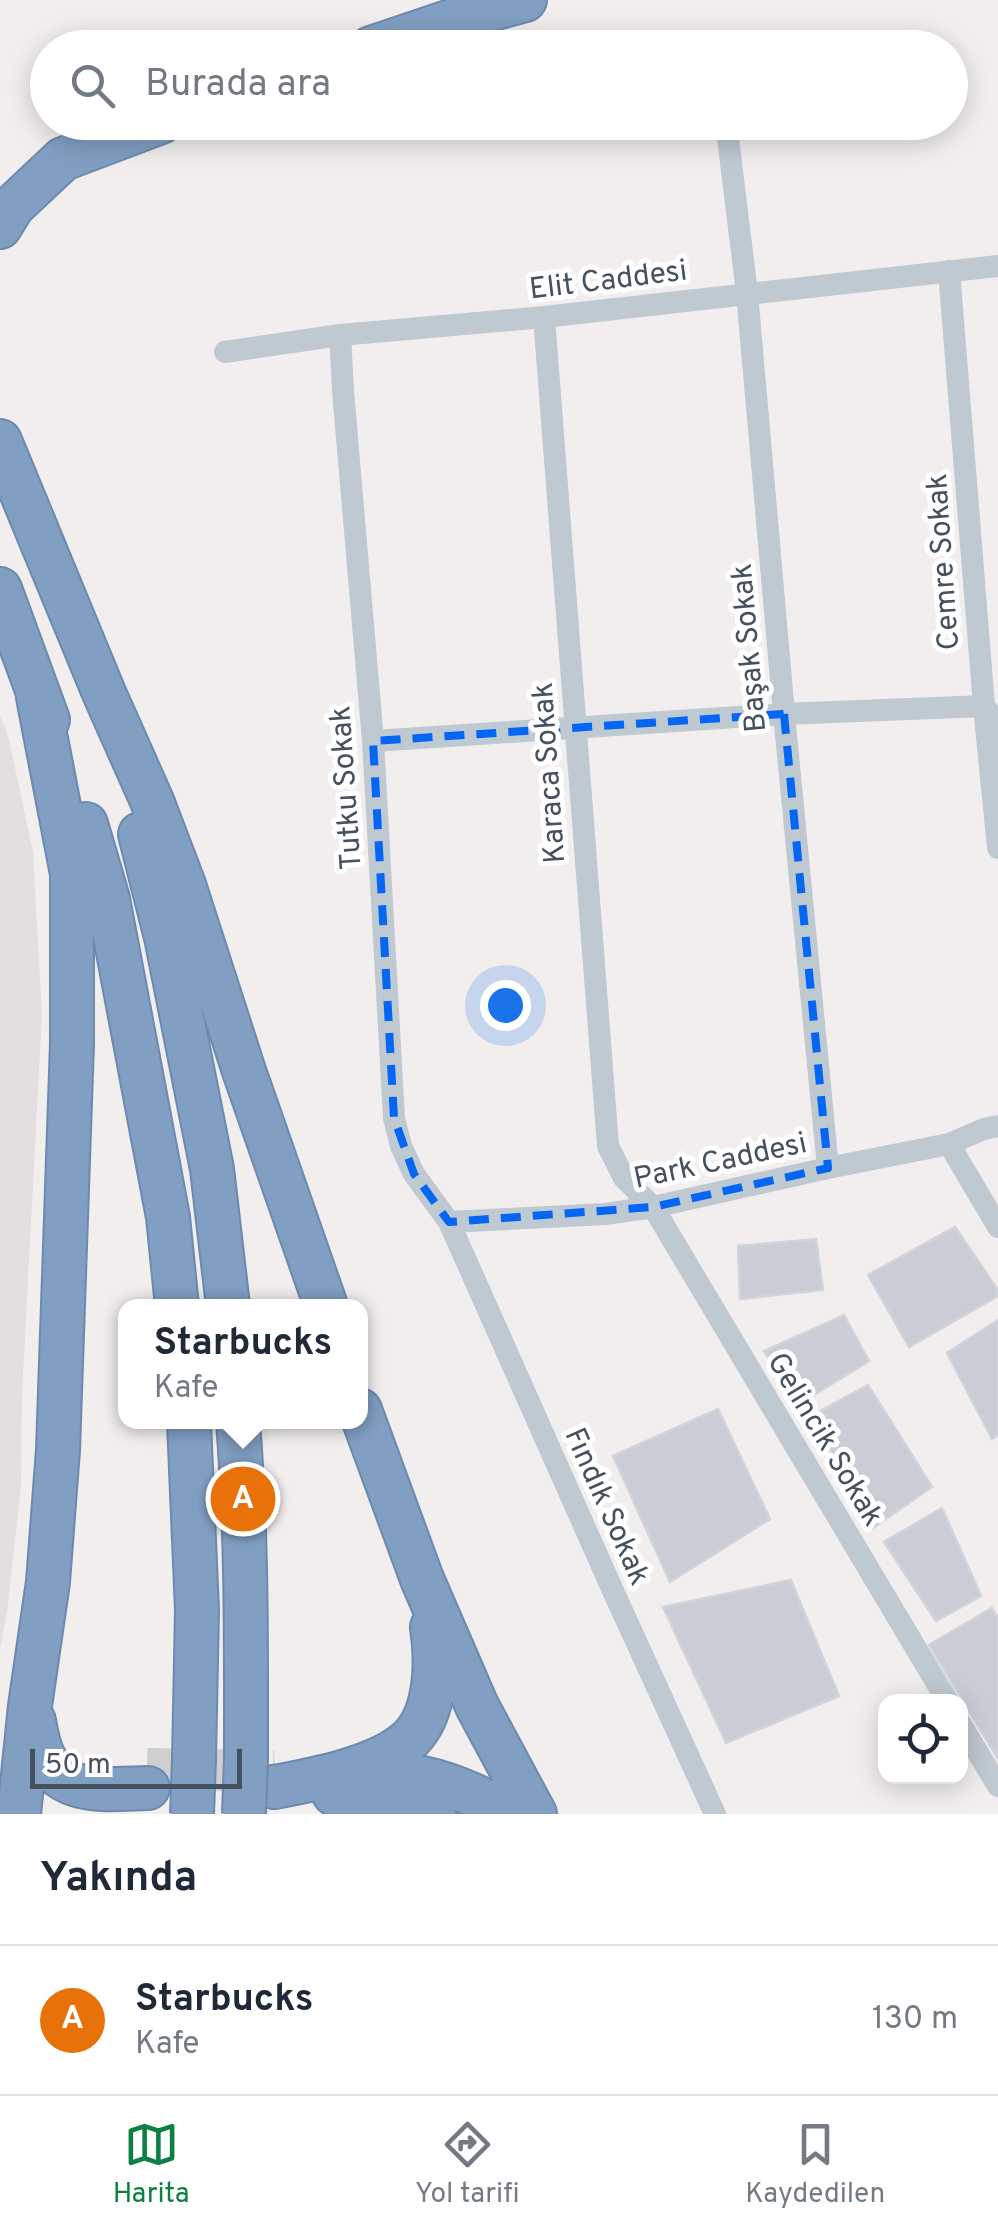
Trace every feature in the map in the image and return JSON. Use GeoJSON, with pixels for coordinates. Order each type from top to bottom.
{"type":"FeatureCollection","features":[{"type":"Feature","properties":{"kind":"highway"},"geometry":{"type":"LineString","coordinates":[[425,30],[525,0]]}},
{"type":"Feature","properties":{"kind":"highway"},"geometry":{"type":"LineString","coordinates":[[0,228],[13,206],[63,159],[113,140]]}},
{"type":"Feature","properties":{"kind":"highway"},"geometry":{"type":"LineString","coordinates":[[0,417],[21,490]]}},
{"type":"Feature","properties":{"kind":"highway"},"geometry":{"type":"LineString","coordinates":[[0,440],[184,885],[324,1299]]}},
{"type":"Feature","properties":{"kind":"highway"},"geometry":{"type":"LineString","coordinates":[[0,589],[73,781],[108,899],[168,1218],[176,1299]]}},
{"type":"Feature","properties":{"kind":"highway"},"geometry":{"type":"LineString","coordinates":[[104,693],[166,937],[212,1169],[227,1299]]}},
{"type":"Feature","properties":{"kind":"highway"},"geometry":{"type":"LineString","coordinates":[[19,1814],[48,1582],[58,1450],[72,1043],[72,874],[38,697]]}},
{"type":"Feature","properties":{"kind":"highway"},"geometry":{"type":"LineString","coordinates":[[189,1429],[197,1610],[192,1814]]}},
{"type":"Feature","properties":{"kind":"highway"},"geometry":{"type":"LineString","coordinates":[[238,1429],[259,1782]]}},
{"type":"Feature","properties":{"kind":"highway"},"geometry":{"type":"LineString","coordinates":[[367,1429],[422,1579],[476,1706],[535,1814]]}},
{"type":"Feature","properties":{"kind":"highway"},"geometry":{"type":"LineString","coordinates":[[259,1782],[324,1778],[386,1754],[412,1737],[426,1712],[435,1682],[433,1631],[422,1579]]}},
{"type":"Feature","properties":{"kind":"highway"},"geometry":{"type":"LineString","coordinates":[[30,1706],[41,1751],[53,1772],[66,1782],[86,1788],[148,1779]]}},
{"type":"Feature","properties":{"kind":"highway"},"geometry":{"type":"LineString","coordinates":[[347,1770],[367,1782],[381,1807]]}},
{"type":"Feature","properties":{"kind":"highway"},"geometry":{"type":"LineString","coordinates":[[347,1770],[424,1777],[456,1786],[510,1814]]}},
{"type":"Feature","properties":{"kind":"highway"},"geometry":{"type":"LineString","coordinates":[[28,1814],[36,1798],[58,1775]]}},
{"type":"Feature","properties":{"kind":"highway"},"geometry":{"type":"LineString","coordinates":[[259,1782],[434,1814]]}},
{"type":"Feature","properties":{"kind":"street","name":"Başak Sokak"},"geometry":{"type":"LineString","coordinates":[[728,140],[747,293],[828,1168]]}},
{"type":"Feature","properties":{"kind":"street","name":"Elit Caddesi"},"geometry":{"type":"LineString","coordinates":[[225,352],[340,336],[544,318],[998,266]]}},
{"type":"Feature","properties":{"kind":"street","name":"Cemre Sokak"},"geometry":{"type":"LineString","coordinates":[[950,270],[991,714],[998,848]]}},
{"type":"Feature","properties":{"kind":"street","name":"Karaca Sokak"},"geometry":{"type":"LineString","coordinates":[[544,318],[608,1146],[624,1178],[653,1207]]}},
{"type":"Feature","properties":{"kind":"street","name":"Tutku Sokak"},"geometry":{"type":"LineString","coordinates":[[340,336],[372,741],[394,1118],[414,1174],[450,1222]]}},
{"type":"Feature","properties":{"kind":"street"},"geometry":{"type":"LineString","coordinates":[[372,741],[784,714],[991,714]]}},
{"type":"Feature","properties":{"kind":"street","name":"Park Caddesi"},"geometry":{"type":"LineString","coordinates":[[450,1222],[604,1214],[653,1207],[948,1144],[998,1126]]}},
{"type":"Feature","properties":{"kind":"street"},"geometry":{"type":"LineString","coordinates":[[948,1144],[998,1226]]}},
{"type":"Feature","properties":{"kind":"street","name":"Gelincik Sokak"},"geometry":{"type":"LineString","coordinates":[[653,1207],[943,1694]]}},
{"type":"Feature","properties":{"kind":"street","name":"Fındık Sokak"},"geometry":{"type":"LineString","coordinates":[[450,1222],[715,1814]]}},
{"type":"Feature","properties":{"kind":"street"},"geometry":{"type":"LineString","coordinates":[[968,1736],[998,1786]]}},
{"type":"Feature","properties":{"kind":"highlighted area"},"geometry":{"type":"Polygon","coordinates":[[[784,714],[828,1168],[653,1207],[449,1222],[414,1174],[394,1118],[373,741],[784,714]]]}},
{"type":"Feature","properties":{"kind":"shaded area"},"geometry":{"type":"Polygon","coordinates":[[[0,715],[33,852],[42,1014],[22,1395],[21,1487],[0,1651],[0,715]]]}},
{"type":"Feature","properties":{"kind":"building"},"geometry":{"type":"Polygon","coordinates":[[[955,1227],[998,1290],[998,1296],[909,1347],[868,1275],[955,1227]]]}},
{"type":"Feature","properties":{"kind":"building"},"geometry":{"type":"Polygon","coordinates":[[[816,1239],[823,1290],[740,1299],[738,1246],[816,1239]]]}},
{"type":"Feature","properties":{"kind":"building"},"geometry":{"type":"Polygon","coordinates":[[[844,1315],[869,1361],[799,1404],[764,1351],[844,1315]]]}},
{"type":"Feature","properties":{"kind":"building"},"geometry":{"type":"Polygon","coordinates":[[[998,1320],[998,1435],[992,1439],[947,1353],[998,1320]]]}},
{"type":"Feature","properties":{"kind":"building"},"geometry":{"type":"Polygon","coordinates":[[[868,1385],[932,1487],[870,1530],[813,1415],[868,1385]]]}},
{"type":"Feature","properties":{"kind":"building"},"geometry":{"type":"Polygon","coordinates":[[[718,1409],[770,1519],[670,1582],[613,1456],[718,1409]]]}},
{"type":"Feature","properties":{"kind":"building"},"geometry":{"type":"Polygon","coordinates":[[[942,1508],[981,1596],[936,1621],[884,1542],[942,1508]]]}},
{"type":"Feature","properties":{"kind":"building"},"geometry":{"type":"Polygon","coordinates":[[[791,1580],[839,1696],[726,1743],[663,1607],[791,1580]]]}},
{"type":"Feature","properties":{"kind":"building"},"geometry":{"type":"Polygon","coordinates":[[[992,1608],[998,1618],[998,1759],[968,1709],[968,1694],[959,1694],[929,1645],[992,1608]]]}},
{"type":"Feature","properties":{"kind":"tunnel"},"geometry":{"type":"LineString","coordinates":[[147,1769],[274,1771]]}},
{"type":"Feature","properties":{"kind":"place","name":"Starbucks"},"geometry":{"type":"Point","coordinates":[243,1499]}}]}
